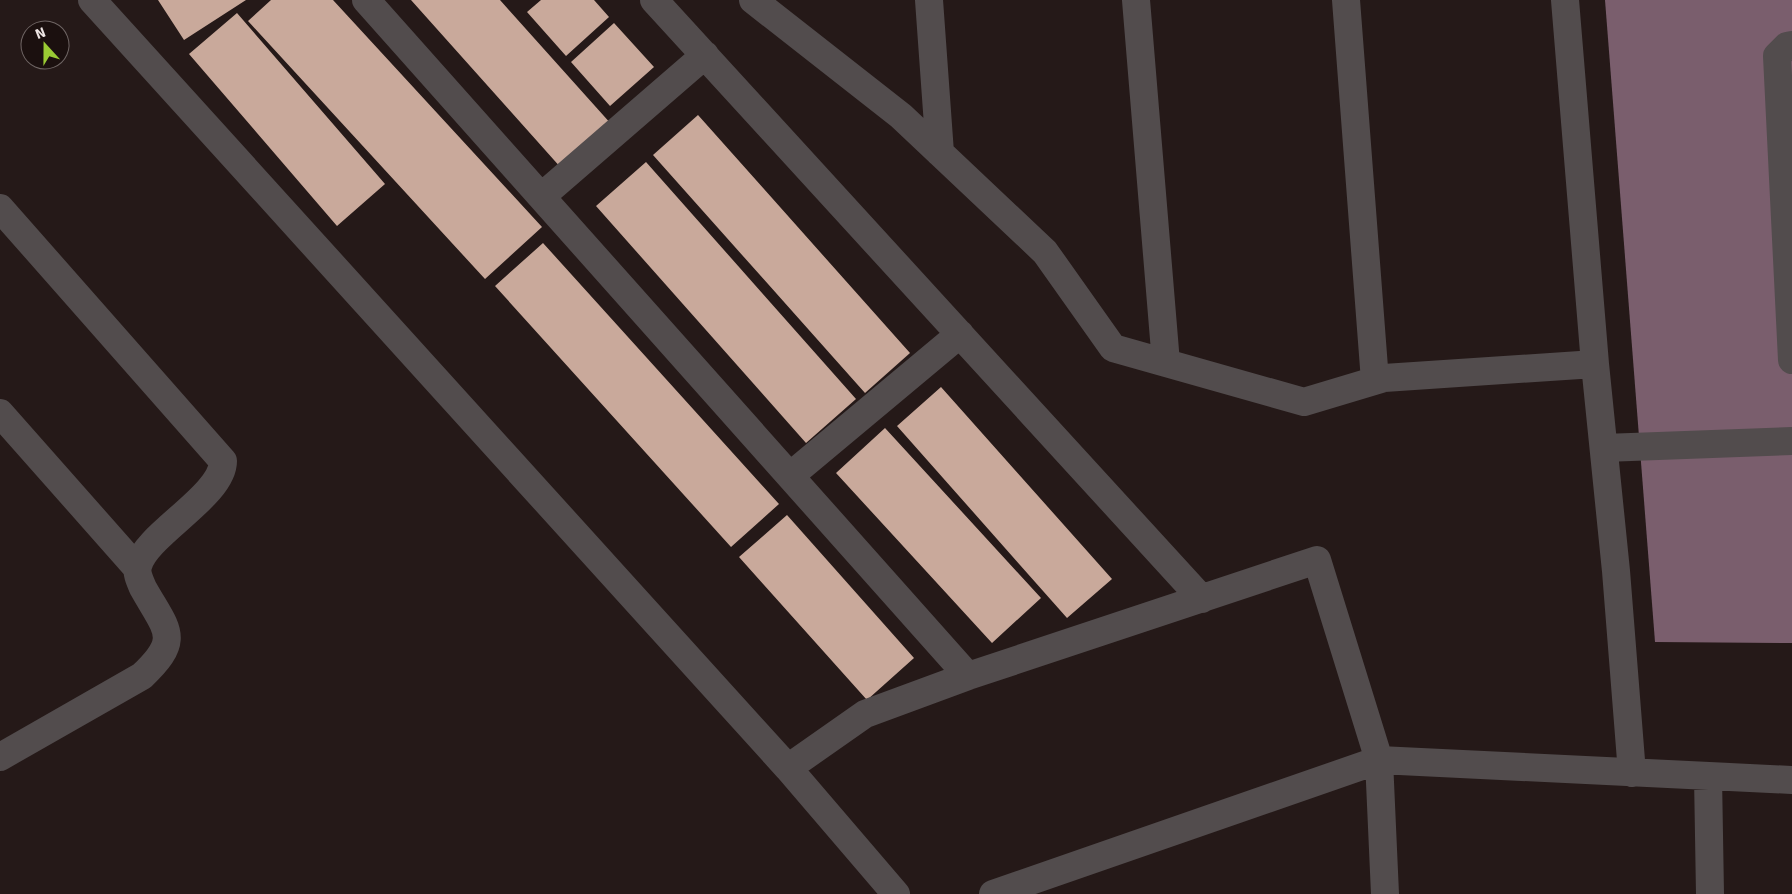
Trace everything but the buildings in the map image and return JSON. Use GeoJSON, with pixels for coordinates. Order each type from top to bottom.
{"type":"FeatureCollection","features":[{"type":"Feature","properties":{"kind":"street"},"geometry":{"type":"LineString","coordinates":[[92,0],[788,768],[896,894]]}},
{"type":"Feature","properties":{"kind":"street"},"geometry":{"type":"LineString","coordinates":[[366,0],[968,676]]}},
{"type":"Feature","properties":{"kind":"street"},"geometry":{"type":"LineString","coordinates":[[654,0],[1202,599]]}},
{"type":"Feature","properties":{"kind":"street"},"geometry":{"type":"LineString","coordinates":[[753,0],[901,116],[1045,252],[1113,348],[1304,402],[1384,378],[1595,364]]}},
{"type":"Feature","properties":{"kind":"street"},"geometry":{"type":"LineString","coordinates":[[929,0],[940,153]]}},
{"type":"Feature","properties":{"kind":"street"},"geometry":{"type":"LineString","coordinates":[[1136,0],[1166,363]]}},
{"type":"Feature","properties":{"kind":"street"},"geometry":{"type":"LineString","coordinates":[[1346,0],[1375,381]]}},
{"type":"Feature","properties":{"kind":"street"},"geometry":{"type":"LineString","coordinates":[[1564,0],[1595,364],[1616,571],[1632,773]]}},
{"type":"Feature","properties":{"kind":"street"},"geometry":{"type":"LineString","coordinates":[[1792,45],[1787,46],[1778,56],[1792,360]]}},
{"type":"Feature","properties":{"kind":"street"},"geometry":{"type":"LineString","coordinates":[[542,196],[705,56]]}},
{"type":"Feature","properties":{"kind":"street"},"geometry":{"type":"LineString","coordinates":[[0,208],[223,461],[223,468],[202,497],[143,554],[137,568]]}},
{"type":"Feature","properties":{"kind":"street"},"geometry":{"type":"LineString","coordinates":[[790,476],[960,334]]}},
{"type":"Feature","properties":{"kind":"street"},"geometry":{"type":"LineString","coordinates":[[0,414],[137,568],[139,580],[162,621],[168,638],[166,648],[160,659],[142,676],[0,757]]}},
{"type":"Feature","properties":{"kind":"street"},"geometry":{"type":"LineString","coordinates":[[1604,448],[1792,441]]}},
{"type":"Feature","properties":{"kind":"street"},"geometry":{"type":"LineString","coordinates":[[788,768],[865,714],[968,676],[1316,560],[1379,760],[1385,894]]}},
{"type":"Feature","properties":{"kind":"street"},"geometry":{"type":"LineString","coordinates":[[993,894],[1379,760],[1792,780]]}},
{"type":"Feature","properties":{"kind":"street"},"geometry":{"type":"LineString","coordinates":[[1708,776],[1710,894]]}},
{"type":"Feature","properties":{"kind":"shaded area"},"geometry":{"type":"Polygon","coordinates":[[[1605,0],[1792,0],[1792,643],[1655,642],[1605,0]]]}}]}
